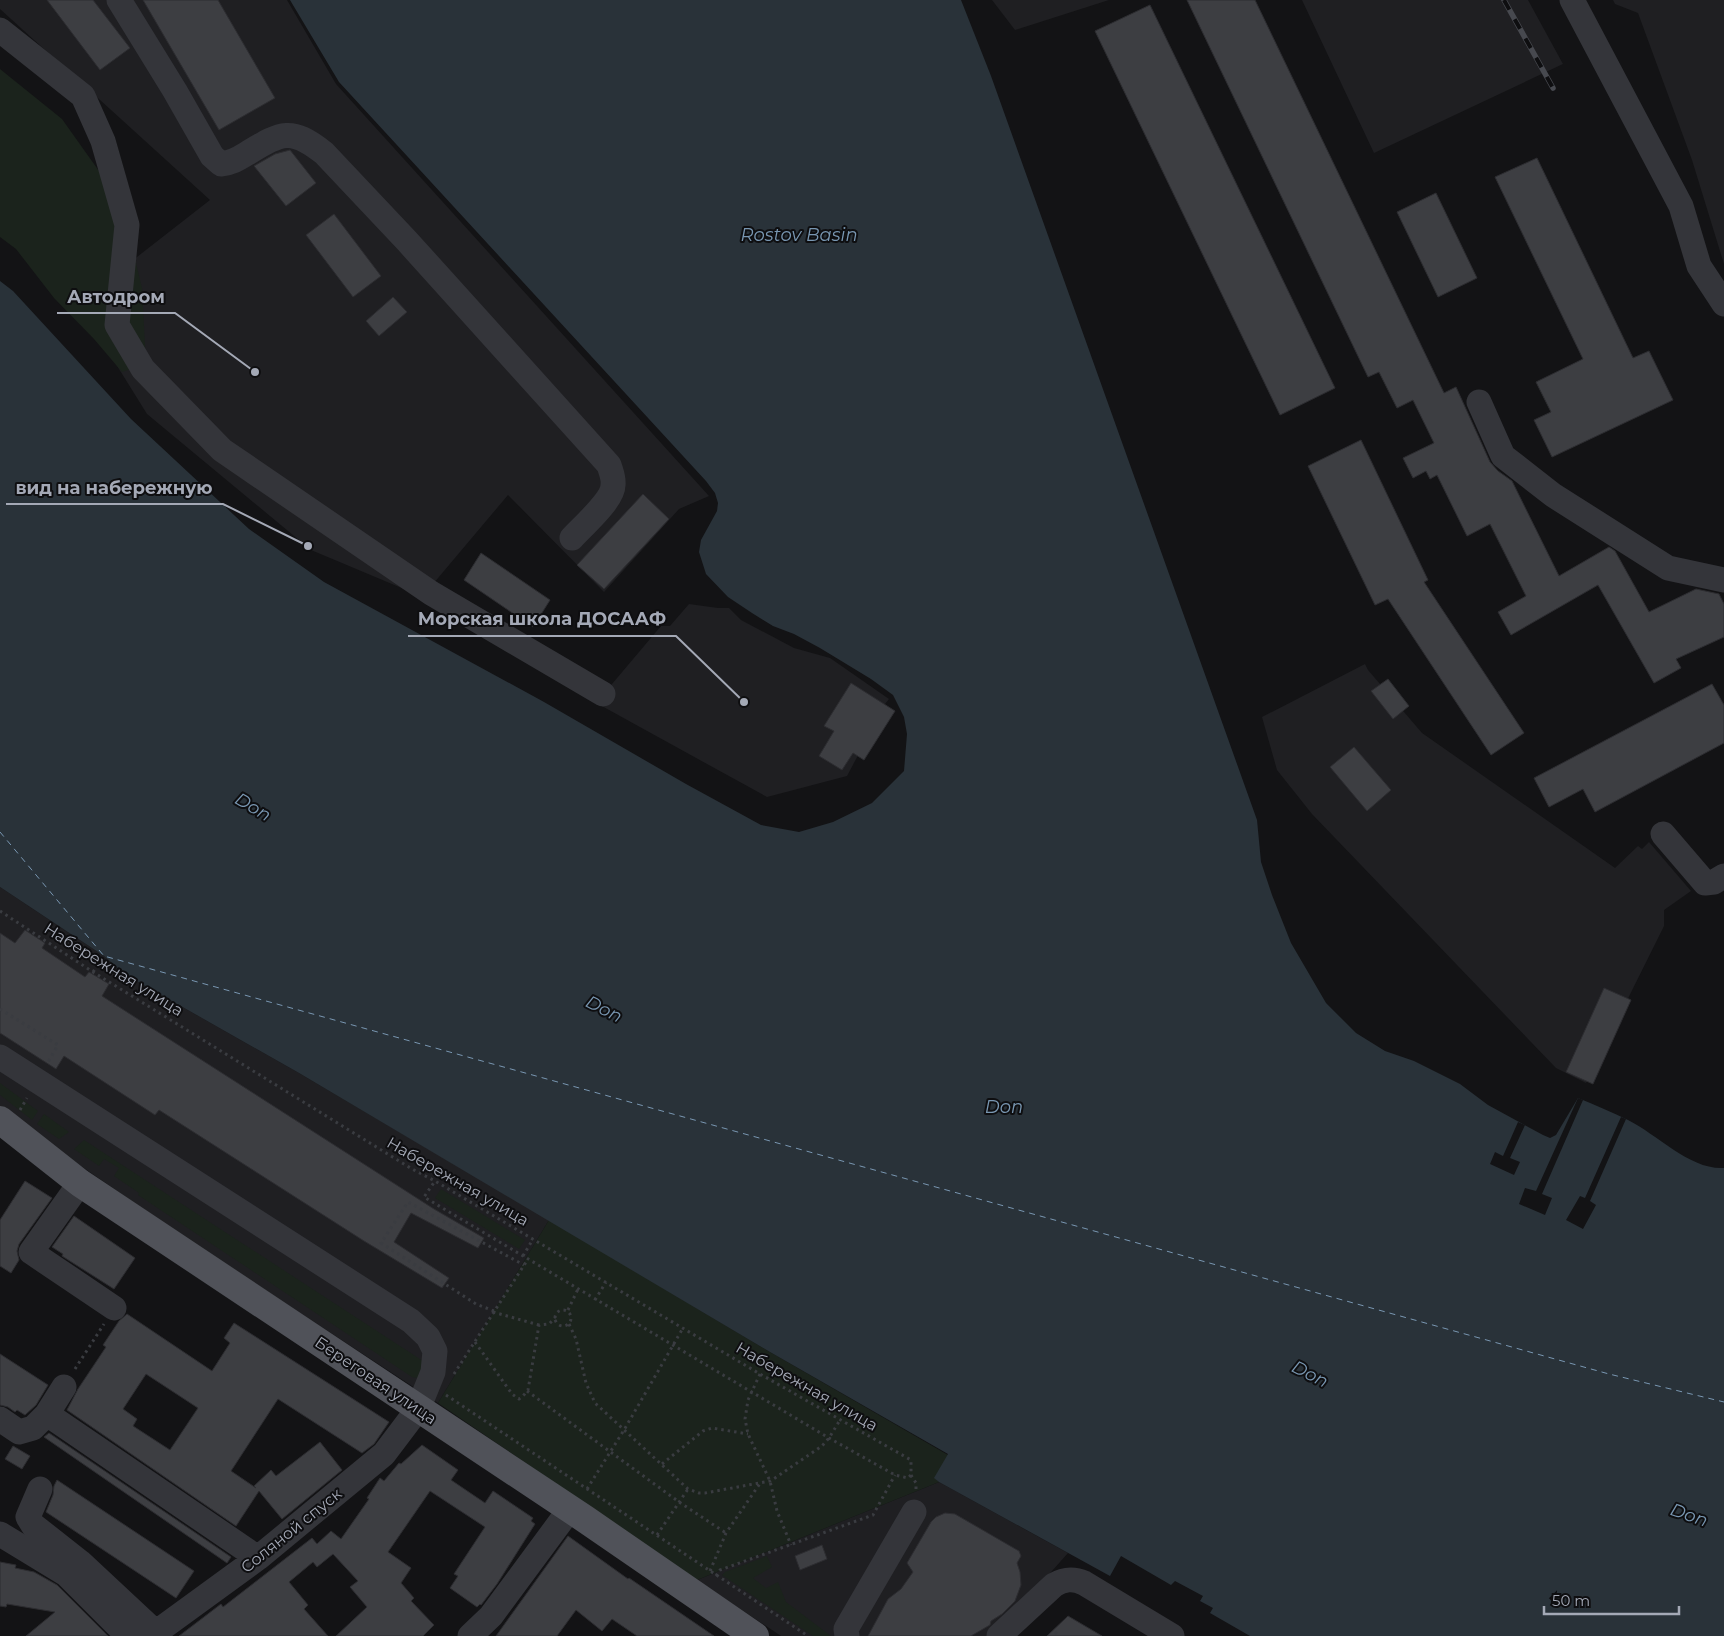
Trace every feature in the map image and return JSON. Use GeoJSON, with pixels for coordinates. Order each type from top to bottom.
{"type":"FeatureCollection","features":[{"type":"Feature","properties":{"kind":"main road","name":"Береговая улица"},"geometry":{"type":"LineString","coordinates":[[9,1116],[80,1183],[418,1409],[578,1499],[755,1636]]}},
{"type":"Feature","properties":{"kind":"street"},"geometry":{"type":"LineString","coordinates":[[119,0],[175,91],[212,156],[221,164],[232,163],[270,140],[284,134],[310,142],[324,153],[407,241],[609,465],[613,475],[614,486],[609,496],[572,538]]}},
{"type":"Feature","properties":{"kind":"street"},"geometry":{"type":"LineString","coordinates":[[1572,0],[1681,206],[1699,266],[1724,304]]}},
{"type":"Feature","properties":{"kind":"street"},"geometry":{"type":"LineString","coordinates":[[0,30],[84,96],[103,141],[127,225],[118,325],[143,369],[222,450],[431,593],[603,694]]}},
{"type":"Feature","properties":{"kind":"street"},"geometry":{"type":"LineString","coordinates":[[1479,402],[1503,456],[1553,495],[1668,568],[1724,580]]}},
{"type":"Feature","properties":{"kind":"street"},"geometry":{"type":"LineString","coordinates":[[1663,834],[1705,883],[1714,882],[1724,876]]}},
{"type":"Feature","properties":{"kind":"street","name":"Соляной спуск"},"geometry":{"type":"LineString","coordinates":[[0,1057],[411,1321],[428,1337],[435,1351],[434,1372],[418,1409],[384,1454],[258,1558],[153,1634]]}},
{"type":"Feature","properties":{"kind":"street"},"geometry":{"type":"LineString","coordinates":[[80,1183],[31,1252],[114,1308]]}},
{"type":"Feature","properties":{"kind":"street"},"geometry":{"type":"LineString","coordinates":[[0,1419],[19,1432],[33,1428],[47,1414],[64,1387]]}},
{"type":"Feature","properties":{"kind":"street"},"geometry":{"type":"LineString","coordinates":[[47,1414],[258,1558]]}},
{"type":"Feature","properties":{"kind":"street"},"geometry":{"type":"LineString","coordinates":[[40,1489],[28,1517],[33,1525],[80,1562],[153,1634]]}},
{"type":"Feature","properties":{"kind":"street"},"geometry":{"type":"LineString","coordinates":[[470,1636],[491,1616],[578,1499]]}},
{"type":"Feature","properties":{"kind":"street"},"geometry":{"type":"LineString","coordinates":[[847,1636],[846,1629],[914,1512]]}},
{"type":"Feature","properties":{"kind":"street"},"geometry":{"type":"LineString","coordinates":[[0,1534],[66,1574],[128,1636]]}},
{"type":"Feature","properties":{"kind":"street"},"geometry":{"type":"LineString","coordinates":[[999,1636],[1054,1584],[1072,1579],[1084,1583],[1172,1636]]}},
{"type":"Feature","properties":{"kind":"path","name":"Набережная улица"},"geometry":{"type":"LineString","coordinates":[[0,911],[94,972],[412,1169],[760,1374],[911,1460],[912,1475],[908,1478],[895,1475]]}},
{"type":"Feature","properties":{"kind":"path"},"geometry":{"type":"LineString","coordinates":[[94,972],[104,956]]}},
{"type":"Feature","properties":{"kind":"path"},"geometry":{"type":"LineString","coordinates":[[0,1009],[58,1045],[47,1063]]}},
{"type":"Feature","properties":{"kind":"path"},"geometry":{"type":"LineString","coordinates":[[9,1116],[28,1096]]}},
{"type":"Feature","properties":{"kind":"path"},"geometry":{"type":"LineString","coordinates":[[435,1181],[424,1197],[595,1300],[895,1475],[873,1515],[720,1570],[716,1576]]}},
{"type":"Feature","properties":{"kind":"path"},"geometry":{"type":"LineString","coordinates":[[524,1265],[408,1202],[381,1243],[476,1304],[494,1311],[539,1325],[549,1324],[561,1309],[568,1310]]}},
{"type":"Feature","properties":{"kind":"path"},"geometry":{"type":"LineString","coordinates":[[523,1256],[533,1239]]}},
{"type":"Feature","properties":{"kind":"path"},"geometry":{"type":"LineString","coordinates":[[453,1376],[528,1259]]}},
{"type":"Feature","properties":{"kind":"path"},"geometry":{"type":"LineString","coordinates":[[595,1300],[606,1282]]}},
{"type":"Feature","properties":{"kind":"path"},"geometry":{"type":"LineString","coordinates":[[568,1310],[578,1289]]}},
{"type":"Feature","properties":{"kind":"path"},"geometry":{"type":"LineString","coordinates":[[77,1366],[114,1308]]}},
{"type":"Feature","properties":{"kind":"path"},"geometry":{"type":"LineString","coordinates":[[568,1310],[572,1317],[569,1324],[576,1339],[590,1393],[604,1412],[688,1489],[705,1493],[770,1481],[822,1446],[840,1420]]}},
{"type":"Feature","properties":{"kind":"path"},"geometry":{"type":"LineString","coordinates":[[555,1318],[558,1325],[569,1324]]}},
{"type":"Feature","properties":{"kind":"path"},"geometry":{"type":"LineString","coordinates":[[475,1342],[515,1397],[519,1398],[527,1392],[539,1325]]}},
{"type":"Feature","properties":{"kind":"path"},"geometry":{"type":"LineString","coordinates":[[578,1499],[610,1453],[683,1328]]}},
{"type":"Feature","properties":{"kind":"path"},"geometry":{"type":"LineString","coordinates":[[760,1374],[748,1400],[746,1419],[748,1434],[770,1481],[777,1511],[790,1546]]}},
{"type":"Feature","properties":{"kind":"path"},"geometry":{"type":"LineString","coordinates":[[428,1384],[578,1499],[656,1535],[808,1636]]}},
{"type":"Feature","properties":{"kind":"path"},"geometry":{"type":"LineString","coordinates":[[527,1392],[726,1534]]}},
{"type":"Feature","properties":{"kind":"path"},"geometry":{"type":"LineString","coordinates":[[662,1464],[703,1431],[712,1428],[748,1434]]}},
{"type":"Feature","properties":{"kind":"path"},"geometry":{"type":"LineString","coordinates":[[710,1571],[726,1534],[762,1482]]}},
{"type":"Feature","properties":{"kind":"path"},"geometry":{"type":"LineString","coordinates":[[656,1535],[688,1489]]}},
{"type":"Feature","properties":{"kind":"path"},"geometry":{"type":"LineString","coordinates":[[1055,1632],[1058,1636]]}},
{"type":"Feature","properties":{"kind":"shaded area"},"geometry":{"type":"Polygon","coordinates":[[[0,0],[287,0],[336,84],[709,496],[679,509],[604,592],[508,495],[423,597],[311,550],[147,414],[78,303],[210,200],[0,9],[0,0]]]}},
{"type":"Feature","properties":{"kind":"shaded area"},"geometry":{"type":"Polygon","coordinates":[[[992,0],[1109,0],[1015,30],[992,0]]]}},
{"type":"Feature","properties":{"kind":"shaded area"},"geometry":{"type":"Polygon","coordinates":[[[1302,0],[1528,0],[1563,64],[1374,153],[1302,0]]]}},
{"type":"Feature","properties":{"kind":"shaded area"},"geometry":{"type":"Polygon","coordinates":[[[1613,0],[1724,0],[1724,264],[1692,160],[1638,13],[1615,4],[1613,0]]]}},
{"type":"Feature","properties":{"kind":"shaded area"},"geometry":{"type":"Polygon","coordinates":[[[0,69],[62,119],[121,202],[142,288],[146,364],[122,372],[94,339],[54,298],[16,249],[0,237],[0,69]]]}},
{"type":"Feature","properties":{"kind":"shaded area"},"geometry":{"type":"Polygon","coordinates":[[[689,604],[729,608],[741,620],[794,648],[830,658],[889,699],[857,739],[864,744],[847,776],[767,797],[600,705],[612,684],[661,626],[670,626],[689,604]]]}},
{"type":"Feature","properties":{"kind":"shaded area"},"geometry":{"type":"Polygon","coordinates":[[[1365,664],[1368,670],[1422,733],[1615,868],[1638,846],[1642,849],[1649,842],[1691,891],[1664,910],[1664,926],[1586,1083],[1556,1068],[1312,814],[1277,770],[1262,717],[1365,664]]]}},
{"type":"Feature","properties":{"kind":"shaded area"},"geometry":{"type":"Polygon","coordinates":[[[0,887],[104,956],[126,975],[299,1073],[549,1220],[438,1403],[181,1235],[39,1137],[0,1107],[0,887]]]}},
{"type":"Feature","properties":{"kind":"shaded area"},"geometry":{"type":"Polygon","coordinates":[[[0,1083],[38,1111],[32,1120],[0,1095],[0,1083]]]}},
{"type":"Feature","properties":{"kind":"shaded area"},"geometry":{"type":"Polygon","coordinates":[[[44,1114],[69,1132],[59,1139],[37,1124],[44,1114]]]}},
{"type":"Feature","properties":{"kind":"shaded area"},"geometry":{"type":"Polygon","coordinates":[[[84,1140],[426,1363],[421,1381],[412,1377],[138,1195],[139,1193],[114,1176],[119,1168],[104,1159],[99,1166],[74,1149],[84,1140]]]}},
{"type":"Feature","properties":{"kind":"shaded area"},"geometry":{"type":"Polygon","coordinates":[[[441,1189],[525,1240],[519,1249],[435,1198],[441,1189]]]}},
{"type":"Feature","properties":{"kind":"shaded area"},"geometry":{"type":"Polygon","coordinates":[[[549,1220],[770,1352],[948,1455],[935,1478],[939,1482],[697,1580],[438,1403],[549,1220]]]}},
{"type":"Feature","properties":{"kind":"shaded area"},"geometry":{"type":"Polygon","coordinates":[[[939,1482],[1068,1553],[992,1636],[781,1636],[697,1580],[939,1482]]]}},
{"type":"Feature","properties":{"kind":"shaded area"},"geometry":{"type":"Polygon","coordinates":[[[767,1556],[772,1567],[753,1578],[766,1588],[778,1582],[786,1602],[831,1636],[813,1636],[722,1575],[725,1572],[767,1556]]]}},
{"type":"Feature","properties":{"kind":"water","name":"Don"},"geometry":{"type":"Polygon","coordinates":[[[290,0],[961,0],[991,76],[1257,820],[1261,862],[1272,895],[1291,943],[1326,1003],[1356,1033],[1385,1051],[1414,1061],[1460,1084],[1488,1105],[1550,1138],[1556,1135],[1578,1098],[1610,1111],[1639,1126],[1687,1158],[1711,1167],[1724,1168],[1724,1636],[1250,1636],[1210,1613],[1213,1608],[1200,1601],[1203,1596],[1175,1581],[1171,1585],[1121,1556],[1110,1576],[939,1482],[934,1478],[948,1454],[770,1352],[299,1073],[126,975],[104,956],[0,887],[0,281],[13,291],[131,419],[249,529],[324,582],[544,702],[761,825],[799,832],[833,822],[872,803],[904,771],[907,734],[904,717],[893,695],[871,679],[820,648],[794,634],[773,626],[752,613],[728,597],[706,574],[699,552],[701,540],[717,511],[718,503],[715,493],[339,82],[290,0]]]}},
{"type":"Feature","properties":{"kind":"pier"},"geometry":{"type":"Polygon","coordinates":[[[1578,1098],[1583,1100],[1542,1194],[1552,1198],[1545,1215],[1519,1204],[1525,1188],[1536,1191],[1578,1098]]]}},
{"type":"Feature","properties":{"kind":"pier"},"geometry":{"type":"Polygon","coordinates":[[[1621,1117],[1626,1119],[1590,1201],[1596,1205],[1583,1229],[1566,1220],[1580,1196],[1585,1198],[1621,1117]]]}},
{"type":"Feature","properties":{"kind":"pier"},"geometry":{"type":"Polygon","coordinates":[[[1518,1122],[1525,1125],[1510,1158],[1520,1162],[1514,1175],[1490,1164],[1495,1152],[1503,1156],[1518,1122]]]}},
{"type":"Feature","properties":{"kind":"building"},"geometry":{"type":"Polygon","coordinates":[[[47,0],[93,0],[130,48],[100,70],[47,0]]]}},
{"type":"Feature","properties":{"kind":"building"},"geometry":{"type":"Polygon","coordinates":[[[143,0],[218,0],[275,98],[219,130],[143,0]]]}},
{"type":"Feature","properties":{"kind":"building"},"geometry":{"type":"Polygon","coordinates":[[[1187,0],[1255,0],[1444,393],[1456,387],[1490,462],[1498,471],[1512,481],[1559,576],[1609,547],[1615,551],[1649,612],[1696,589],[1719,594],[1724,604],[1724,637],[1676,659],[1681,668],[1654,683],[1598,585],[1511,635],[1498,612],[1526,596],[1490,524],[1467,536],[1437,475],[1430,479],[1426,471],[1413,478],[1403,458],[1434,443],[1413,400],[1397,408],[1379,372],[1368,377],[1187,0]]]}},
{"type":"Feature","properties":{"kind":"building"},"geometry":{"type":"Polygon","coordinates":[[[1150,5],[1335,388],[1280,415],[1095,31],[1150,5]]]}},
{"type":"Feature","properties":{"kind":"building"},"geometry":{"type":"Polygon","coordinates":[[[290,150],[316,183],[286,206],[254,166],[275,154],[290,150]]]}},
{"type":"Feature","properties":{"kind":"building"},"geometry":{"type":"Polygon","coordinates":[[[1537,158],[1633,358],[1649,351],[1673,400],[1552,457],[1534,420],[1551,412],[1536,382],[1583,359],[1495,177],[1537,158]]]}},
{"type":"Feature","properties":{"kind":"building"},"geometry":{"type":"Polygon","coordinates":[[[1436,193],[1477,278],[1438,297],[1397,212],[1436,193]]]}},
{"type":"Feature","properties":{"kind":"building"},"geometry":{"type":"Polygon","coordinates":[[[334,214],[381,276],[353,297],[306,235],[334,214]]]}},
{"type":"Feature","properties":{"kind":"building"},"geometry":{"type":"Polygon","coordinates":[[[393,297],[407,312],[379,336],[366,321],[393,297]]]}},
{"type":"Feature","properties":{"kind":"building"},"geometry":{"type":"Polygon","coordinates":[[[1361,440],[1428,580],[1424,582],[1524,733],[1491,755],[1388,599],[1375,605],[1308,466],[1361,440]]]}},
{"type":"Feature","properties":{"kind":"building"},"geometry":{"type":"Polygon","coordinates":[[[643,494],[669,519],[604,589],[577,565],[643,494]]]}},
{"type":"Feature","properties":{"kind":"building"},"geometry":{"type":"Polygon","coordinates":[[[481,553],[550,600],[533,627],[464,580],[481,553]]]}},
{"type":"Feature","properties":{"kind":"building"},"geometry":{"type":"Polygon","coordinates":[[[1388,679],[1409,706],[1393,719],[1371,691],[1388,679]]]}},
{"type":"Feature","properties":{"kind":"building"},"geometry":{"type":"Polygon","coordinates":[[[851,683],[895,711],[864,760],[853,753],[842,770],[819,756],[834,731],[824,726],[851,683]]]}},
{"type":"Feature","properties":{"kind":"building"},"geometry":{"type":"Polygon","coordinates":[[[1712,684],[1724,705],[1724,743],[1595,812],[1583,789],[1549,807],[1534,778],[1712,684]]]}},
{"type":"Feature","properties":{"kind":"building"},"geometry":{"type":"Polygon","coordinates":[[[1354,747],[1391,790],[1367,811],[1330,767],[1354,747]]]}},
{"type":"Feature","properties":{"kind":"building"},"geometry":{"type":"Polygon","coordinates":[[[25,930],[45,943],[42,948],[85,977],[89,972],[109,984],[102,996],[434,1209],[484,1238],[478,1248],[411,1213],[394,1242],[449,1278],[442,1288],[364,1241],[159,1110],[155,1115],[64,1056],[56,1069],[0,1033],[0,933],[15,943],[25,930]]]}},
{"type":"Feature","properties":{"kind":"building"},"geometry":{"type":"Polygon","coordinates":[[[1604,988],[1631,1000],[1593,1084],[1566,1072],[1604,988]]]}},
{"type":"Feature","properties":{"kind":"building"},"geometry":{"type":"Polygon","coordinates":[[[25,1181],[52,1198],[19,1244],[17,1251],[19,1260],[11,1273],[0,1266],[0,1220],[25,1181]]]}},
{"type":"Feature","properties":{"kind":"building"},"geometry":{"type":"Polygon","coordinates":[[[74,1216],[135,1258],[114,1289],[62,1256],[63,1254],[52,1247],[74,1216]]]}},
{"type":"Feature","properties":{"kind":"building"},"geometry":{"type":"Polygon","coordinates":[[[127,1314],[212,1371],[230,1343],[224,1338],[234,1323],[389,1422],[374,1444],[362,1453],[278,1399],[231,1471],[256,1488],[254,1486],[271,1470],[276,1476],[320,1442],[342,1470],[282,1519],[259,1491],[236,1526],[67,1410],[78,1389],[106,1347],[103,1345],[119,1321],[127,1314]],[[146,1374],[123,1409],[137,1419],[133,1426],[170,1450],[198,1408],[146,1374]]]}},
{"type":"Feature","properties":{"kind":"building"},"geometry":{"type":"Polygon","coordinates":[[[0,1354],[48,1385],[36,1405],[25,1415],[17,1410],[15,1412],[8,1407],[0,1405],[0,1354]]]}},
{"type":"Feature","properties":{"kind":"building"},"geometry":{"type":"Polygon","coordinates":[[[49,1433],[231,1557],[227,1563],[44,1437],[49,1433]]]}},
{"type":"Feature","properties":{"kind":"building"},"geometry":{"type":"Polygon","coordinates":[[[422,1445],[458,1470],[451,1480],[485,1503],[493,1491],[533,1518],[531,1521],[535,1524],[497,1584],[481,1605],[477,1607],[450,1588],[458,1576],[454,1574],[485,1527],[430,1491],[388,1552],[411,1568],[401,1583],[414,1598],[411,1601],[434,1625],[423,1636],[336,1636],[367,1607],[350,1587],[358,1581],[333,1554],[317,1567],[313,1562],[289,1582],[308,1605],[304,1609],[328,1636],[179,1636],[221,1604],[223,1607],[312,1538],[317,1544],[331,1531],[341,1539],[369,1499],[367,1498],[380,1478],[384,1481],[399,1463],[401,1464],[422,1445]]]}},
{"type":"Feature","properties":{"kind":"building"},"geometry":{"type":"Polygon","coordinates":[[[13,1446],[30,1456],[22,1469],[5,1459],[13,1446]]]}},
{"type":"Feature","properties":{"kind":"building"},"geometry":{"type":"Polygon","coordinates":[[[57,1480],[194,1571],[176,1598],[46,1512],[57,1480]]]}},
{"type":"Feature","properties":{"kind":"building"},"geometry":{"type":"Polygon","coordinates":[[[945,1513],[955,1514],[1019,1551],[1021,1556],[1017,1563],[1021,1585],[1015,1601],[1002,1614],[991,1621],[990,1625],[971,1636],[868,1636],[888,1599],[901,1589],[913,1572],[907,1563],[931,1522],[936,1517],[945,1513]]]}},
{"type":"Feature","properties":{"kind":"building"},"geometry":{"type":"Polygon","coordinates":[[[568,1536],[628,1579],[714,1636],[637,1636],[612,1619],[602,1631],[576,1610],[557,1636],[496,1636],[568,1536]]]}},
{"type":"Feature","properties":{"kind":"building"},"geometry":{"type":"Polygon","coordinates":[[[822,1545],[827,1559],[800,1570],[795,1556],[822,1545]]]}},
{"type":"Feature","properties":{"kind":"building"},"geometry":{"type":"Polygon","coordinates":[[[0,1562],[16,1565],[15,1568],[34,1572],[57,1585],[108,1636],[26,1636],[55,1612],[7,1604],[6,1607],[0,1606],[0,1562]]]}},
{"type":"Feature","properties":{"kind":"building"},"geometry":{"type":"Polygon","coordinates":[[[1068,1616],[1102,1636],[1047,1636],[1068,1616]]]}},
{"type":"Feature","properties":{"kind":"ferry route"},"geometry":{"type":"LineString","coordinates":[[0,832],[104,956],[1609,1374],[1724,1402]]}},
{"type":"Feature","properties":{"kind":"railway"},"geometry":{"type":"LineString","coordinates":[[1504,0],[1553,88]]}},
{"type":"Feature","properties":{"kind":"place","name":"Автодром"},"geometry":{"type":"Point","coordinates":[255,372]}},
{"type":"Feature","properties":{"kind":"place","name":"вид на набережную"},"geometry":{"type":"Point","coordinates":[308,546]}},
{"type":"Feature","properties":{"kind":"place","name":"Морская школа ДОСААФ"},"geometry":{"type":"Point","coordinates":[744,702]}},
{"type":"Feature","properties":{"kind":"water label","name":"Rostov Basin"},"geometry":{"type":"Point","coordinates":[799,235]}}]}
